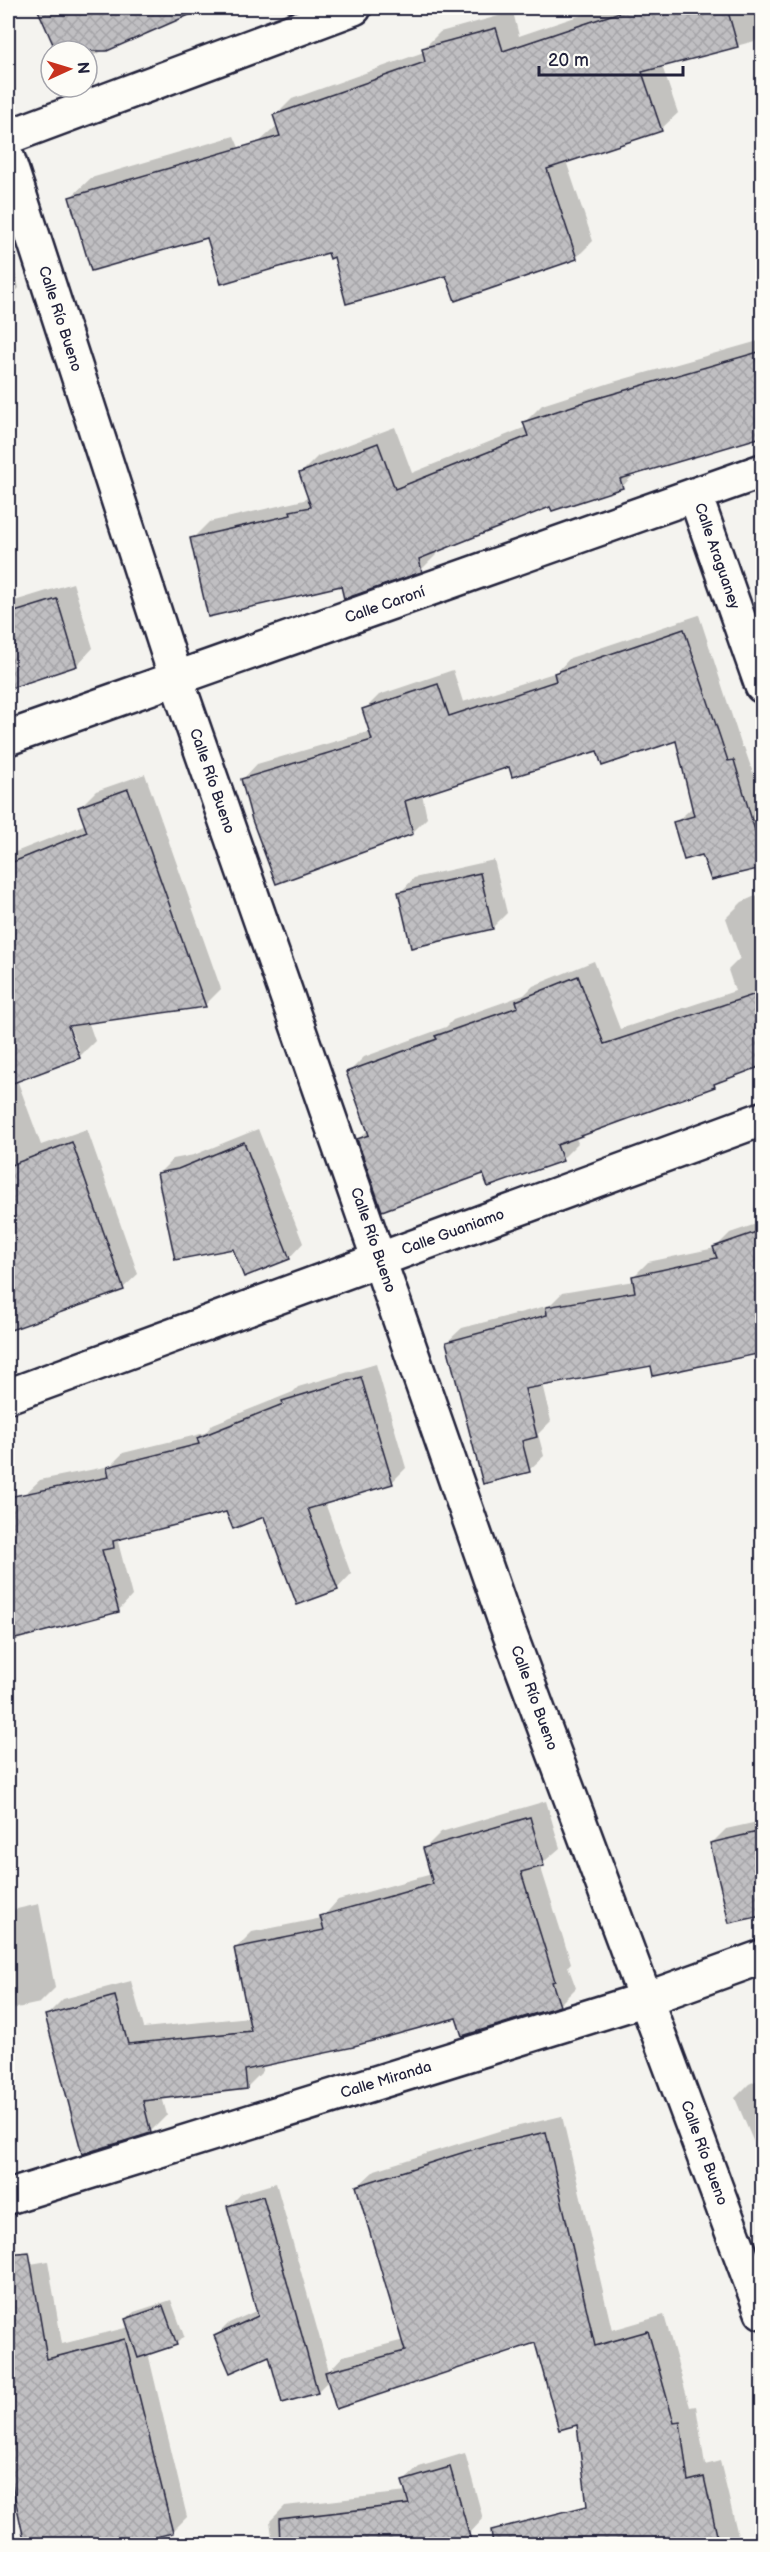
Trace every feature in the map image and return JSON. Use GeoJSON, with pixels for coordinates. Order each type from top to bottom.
{"type":"FeatureCollection","features":[{"type":"Feature","properties":{"kind":"street"},"geometry":{"type":"LineString","coordinates":[[8,137],[354,8]]}},
{"type":"Feature","properties":{"kind":"street","name":"Calle Río Bueno"},"geometry":{"type":"LineString","coordinates":[[8,159],[176,678],[506,1624],[762,2312]]}},
{"type":"Feature","properties":{"kind":"street","name":"Calle Caroní"},"geometry":{"type":"LineString","coordinates":[[8,738],[762,471]]}},
{"type":"Feature","properties":{"kind":"street","name":"Calle Araguaney"},"geometry":{"type":"LineString","coordinates":[[695,495],[762,686]]}},
{"type":"Feature","properties":{"kind":"street","name":"Calle Guaniamo"},"geometry":{"type":"LineString","coordinates":[[8,1396],[762,1119]]}},
{"type":"Feature","properties":{"kind":"street","name":"Calle Miranda"},"geometry":{"type":"LineString","coordinates":[[8,2197],[646,1999],[762,1958]]}},
{"type":"Feature","properties":{"kind":"building"},"geometry":{"type":"Polygon","coordinates":[[[37,8],[205,8],[107,51],[99,51],[99,39],[51,39],[37,8]]]}},
{"type":"Feature","properties":{"kind":"building"},"geometry":{"type":"Polygon","coordinates":[[[632,8],[727,8],[738,47],[642,72],[662,131],[547,169],[577,259],[455,301],[446,276],[346,304],[334,257],[330,259],[328,253],[221,284],[207,238],[91,271],[69,197],[280,136],[273,115],[425,62],[422,48],[496,28],[503,51],[632,8]]]}},
{"type":"Feature","properties":{"kind":"building"},"geometry":{"type":"Polygon","coordinates":[[[762,351],[762,437],[620,479],[623,488],[552,511],[550,507],[419,559],[422,572],[344,599],[341,586],[208,617],[190,538],[291,515],[290,511],[311,507],[299,473],[378,443],[395,489],[528,436],[523,422],[762,351]]]}},
{"type":"Feature","properties":{"kind":"building"},"geometry":{"type":"Polygon","coordinates":[[[57,599],[77,666],[8,689],[8,614],[57,599]]]}},
{"type":"Feature","properties":{"kind":"building"},"geometry":{"type":"Polygon","coordinates":[[[684,629],[728,761],[734,760],[762,854],[762,868],[711,880],[702,855],[684,860],[673,822],[694,816],[676,741],[602,766],[597,751],[512,777],[509,767],[405,801],[413,834],[276,884],[252,820],[241,779],[372,740],[362,709],[438,684],[449,716],[556,681],[554,673],[684,629]]]}},
{"type":"Feature","properties":{"kind":"building"},"geometry":{"type":"Polygon","coordinates":[[[128,789],[206,1007],[68,1026],[80,1058],[8,1085],[8,864],[87,832],[78,807],[128,789]]]}},
{"type":"Feature","properties":{"kind":"building"},"geometry":{"type":"Polygon","coordinates":[[[480,873],[493,929],[411,948],[398,892],[480,873]]]}},
{"type":"Feature","properties":{"kind":"building"},"geometry":{"type":"Polygon","coordinates":[[[578,976],[604,1044],[762,992],[762,1066],[714,1084],[715,1087],[557,1145],[563,1161],[488,1187],[483,1174],[382,1211],[357,1139],[369,1135],[346,1072],[437,1039],[435,1036],[518,1007],[516,1001],[578,976]]]}},
{"type":"Feature","properties":{"kind":"building"},"geometry":{"type":"Polygon","coordinates":[[[72,1142],[124,1290],[8,1331],[8,1166],[72,1142]]]}},
{"type":"Feature","properties":{"kind":"building"},"geometry":{"type":"Polygon","coordinates":[[[244,1142],[290,1259],[244,1277],[233,1249],[175,1260],[157,1173],[178,1169],[244,1142]]]}},
{"type":"Feature","properties":{"kind":"building"},"geometry":{"type":"Polygon","coordinates":[[[762,1230],[762,1353],[653,1376],[651,1366],[525,1389],[537,1437],[522,1441],[530,1472],[483,1484],[446,1342],[547,1315],[546,1307],[635,1292],[632,1276],[717,1258],[713,1247],[762,1230]]]}},
{"type":"Feature","properties":{"kind":"building"},"geometry":{"type":"Polygon","coordinates":[[[361,1377],[393,1484],[308,1509],[338,1590],[297,1605],[264,1517],[233,1529],[226,1512],[113,1541],[114,1548],[102,1550],[119,1612],[8,1641],[8,1497],[109,1477],[107,1467],[199,1444],[197,1438],[283,1404],[282,1401],[361,1377]]]}},
{"type":"Feature","properties":{"kind":"building"},"geometry":{"type":"Polygon","coordinates":[[[530,1817],[544,1866],[521,1872],[555,1981],[552,1982],[560,2006],[462,2036],[456,2018],[354,2047],[245,2070],[247,2089],[143,2101],[151,2133],[82,2154],[45,2015],[115,1996],[128,2044],[251,2031],[234,1948],[324,1930],[320,1916],[433,1884],[423,1848],[530,1817]]]}},
{"type":"Feature","properties":{"kind":"building"},"geometry":{"type":"Polygon","coordinates":[[[762,1831],[762,1916],[729,1923],[710,1843],[762,1831]]]}},
{"type":"Feature","properties":{"kind":"building"},"geometry":{"type":"Polygon","coordinates":[[[546,2132],[595,2346],[648,2331],[674,2423],[680,2422],[688,2481],[704,2477],[719,2544],[493,2544],[491,2530],[587,2506],[577,2425],[559,2430],[535,2343],[336,2409],[325,2372],[405,2351],[356,2186],[484,2146],[546,2132]]]}},
{"type":"Feature","properties":{"kind":"building"},"geometry":{"type":"Polygon","coordinates":[[[263,2196],[318,2393],[282,2403],[269,2356],[230,2373],[214,2336],[258,2316],[227,2206],[263,2196]]]}},
{"type":"Feature","properties":{"kind":"building"},"geometry":{"type":"Polygon","coordinates":[[[29,2252],[47,2359],[125,2339],[173,2533],[125,2544],[25,2544],[8,2467],[8,2254],[29,2252]]]}},
{"type":"Feature","properties":{"kind":"building"},"geometry":{"type":"Polygon","coordinates":[[[163,2306],[177,2345],[138,2358],[125,2319],[163,2306]]]}},
{"type":"Feature","properties":{"kind":"building"},"geometry":{"type":"Polygon","coordinates":[[[450,2467],[472,2544],[280,2544],[279,2519],[409,2504],[402,2481],[450,2467]]]}}]}
